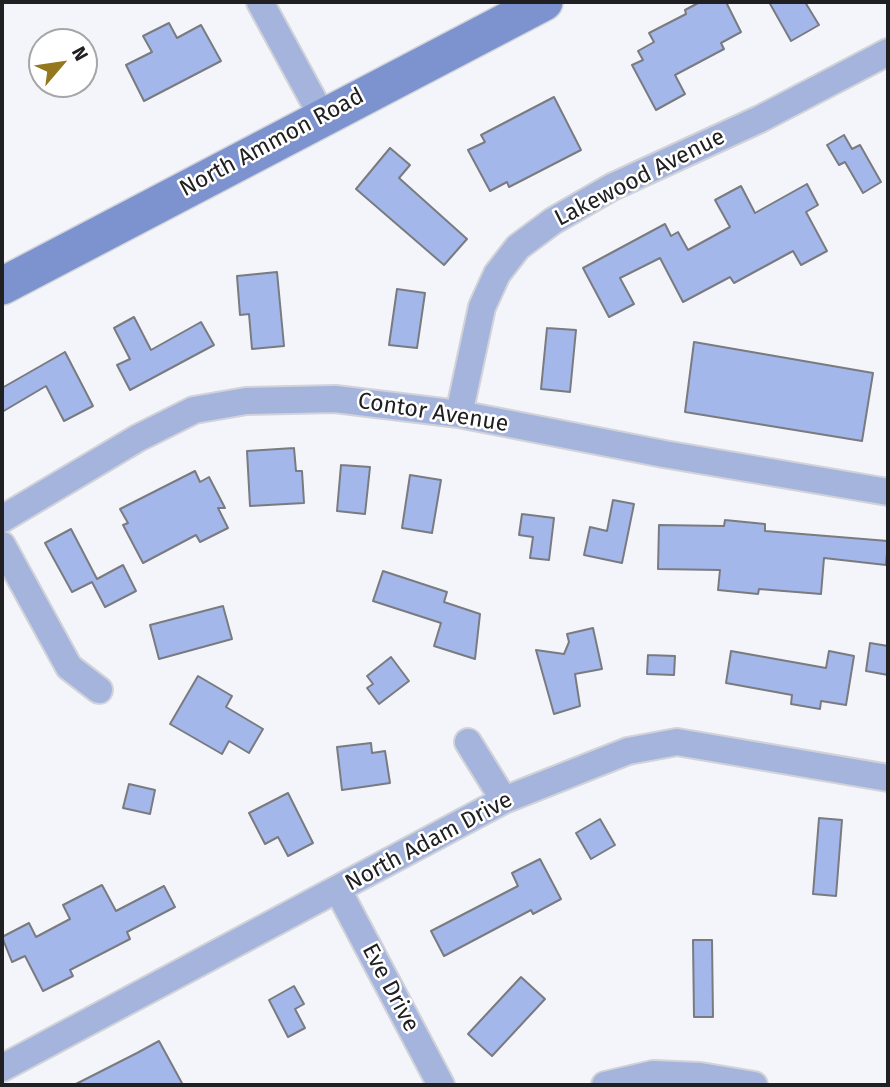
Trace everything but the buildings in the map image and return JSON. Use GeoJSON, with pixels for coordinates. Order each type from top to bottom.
{"type":"FeatureCollection","features":[{"type":"Feature","properties":{"kind":"main road","name":"North Ammon Road"},"geometry":{"type":"LineString","coordinates":[[2,286],[544,2]]}},
{"type":"Feature","properties":{"kind":"street"},"geometry":{"type":"LineString","coordinates":[[260,2],[322,116]]}},
{"type":"Feature","properties":{"kind":"street","name":"Lakewood Avenue"},"geometry":{"type":"LineString","coordinates":[[459,414],[482,307],[497,274],[518,247],[553,221],[612,187],[760,118],[888,52]]}},
{"type":"Feature","properties":{"kind":"street","name":"Contor Avenue"},"geometry":{"type":"LineString","coordinates":[[2,519],[138,438],[194,411],[246,401],[335,398],[459,414],[664,454],[888,492]]}},
{"type":"Feature","properties":{"kind":"street"},"geometry":{"type":"LineString","coordinates":[[2,545],[69,667],[99,690]]}},
{"type":"Feature","properties":{"kind":"street"},"geometry":{"type":"LineString","coordinates":[[468,742],[504,800]]}},
{"type":"Feature","properties":{"kind":"street","name":"North Adam Drive"},"geometry":{"type":"LineString","coordinates":[[2,1068],[504,800],[628,751],[677,742],[888,778]]}},
{"type":"Feature","properties":{"kind":"street","name":"Eve Drive"},"geometry":{"type":"LineString","coordinates":[[338,890],[441,1085]]}},
{"type":"Feature","properties":{"kind":"street"},"geometry":{"type":"LineString","coordinates":[[605,1085],[653,1074],[700,1076],[754,1085]]}}]}
